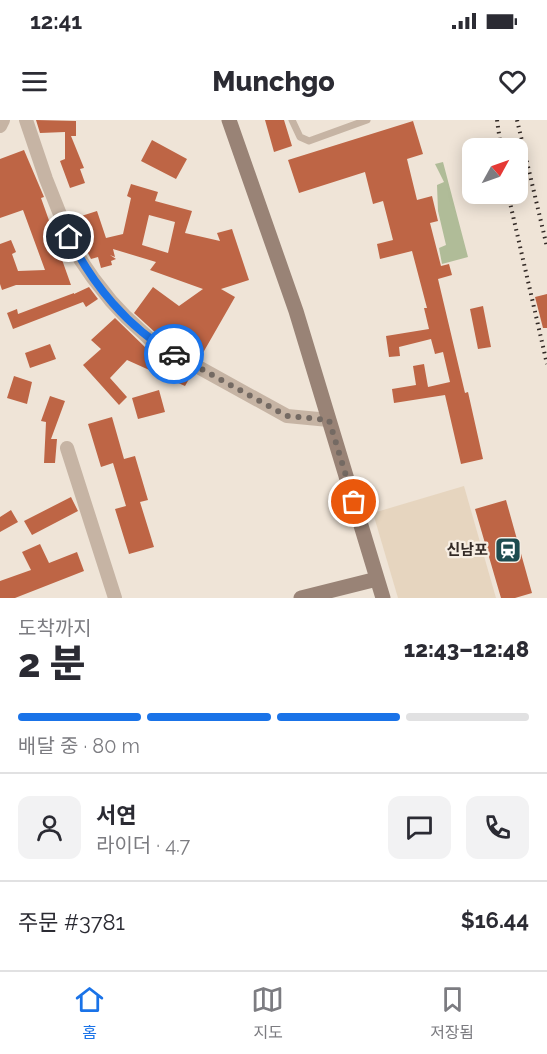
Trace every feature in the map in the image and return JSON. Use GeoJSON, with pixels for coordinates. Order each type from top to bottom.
{"type":"FeatureCollection","features":[{"type":"Feature","properties":{"kind":"main road"},"geometry":{"type":"LineString","coordinates":[[229,120],[296,311],[383,598]]}},
{"type":"Feature","properties":{"kind":"main road"},"geometry":{"type":"LineString","coordinates":[[301,598],[377,579]]}},
{"type":"Feature","properties":{"kind":"street"},"geometry":{"type":"LineString","coordinates":[[0,126],[3,120]]}},
{"type":"Feature","properties":{"kind":"street"},"geometry":{"type":"LineString","coordinates":[[26,120],[72,244],[93,278],[126,317],[153,342],[287,416],[329,420]]}},
{"type":"Feature","properties":{"kind":"street"},"geometry":{"type":"LineString","coordinates":[[67,448],[115,598]]}},
{"type":"Feature","properties":{"kind":"lane"},"geometry":{"type":"LineString","coordinates":[[292,120],[300,137],[309,141],[367,120]]}},
{"type":"Feature","properties":{"kind":"green space"},"geometry":{"type":"Polygon","coordinates":[[[443,162],[468,257],[442,264],[439,248],[446,245],[438,211],[437,185],[444,182],[435,164],[443,162]]]}},
{"type":"Feature","properties":{"kind":"shaded area"},"geometry":{"type":"Polygon","coordinates":[[[464,486],[496,598],[398,598],[373,513],[464,486]]]}},
{"type":"Feature","properties":{"kind":"building"},"geometry":{"type":"Polygon","coordinates":[[[36,120],[76,121],[76,136],[71,136],[84,168],[80,169],[85,183],[70,188],[60,161],[65,159],[65,132],[40,133],[36,120]]]}},
{"type":"Feature","properties":{"kind":"building"},"geometry":{"type":"Polygon","coordinates":[[[265,120],[284,120],[292,146],[274,152],[265,120]]]}},
{"type":"Feature","properties":{"kind":"building"},"geometry":{"type":"Polygon","coordinates":[[[413,121],[423,154],[407,159],[417,200],[432,196],[438,221],[430,223],[441,266],[449,264],[452,275],[438,279],[483,459],[461,464],[445,395],[394,403],[392,389],[416,385],[413,366],[424,364],[428,387],[450,382],[443,352],[435,354],[431,339],[399,347],[400,356],[389,357],[386,336],[429,329],[424,308],[427,308],[412,251],[380,259],[377,244],[393,240],[383,201],[373,204],[365,172],[299,193],[288,160],[413,121]]]}},
{"type":"Feature","properties":{"kind":"building"},"geometry":{"type":"Polygon","coordinates":[[[152,140],[187,159],[176,179],[141,161],[152,140]]]}},
{"type":"Feature","properties":{"kind":"building"},"geometry":{"type":"Polygon","coordinates":[[[24,150],[44,197],[41,198],[51,226],[55,225],[60,238],[55,240],[71,285],[16,285],[2,290],[0,244],[11,240],[16,252],[12,254],[18,271],[45,270],[23,210],[0,218],[0,159],[24,150]]]}},
{"type":"Feature","properties":{"kind":"building"},"geometry":{"type":"Polygon","coordinates":[[[131,184],[158,192],[155,201],[192,211],[185,233],[220,241],[217,233],[232,229],[249,280],[221,289],[235,297],[200,358],[158,335],[134,313],[153,287],[179,306],[203,289],[150,270],[156,262],[113,249],[115,257],[110,255],[116,259],[111,261],[112,265],[101,268],[98,257],[91,259],[77,232],[72,219],[97,211],[106,238],[123,234],[131,198],[127,196],[131,184]],[[149,215],[142,245],[168,253],[175,222],[149,215]]]}},
{"type":"Feature","properties":{"kind":"building"},"geometry":{"type":"Polygon","coordinates":[[[89,287],[98,299],[86,307],[83,302],[13,329],[7,313],[17,309],[18,314],[89,287]]]}},
{"type":"Feature","properties":{"kind":"building"},"geometry":{"type":"Polygon","coordinates":[[[547,294],[547,328],[543,328],[535,297],[547,294]]]}},
{"type":"Feature","properties":{"kind":"building"},"geometry":{"type":"Polygon","coordinates":[[[483,306],[491,347],[478,349],[470,309],[483,306]]]}},
{"type":"Feature","properties":{"kind":"building"},"geometry":{"type":"Polygon","coordinates":[[[115,318],[147,349],[192,374],[185,386],[127,360],[110,378],[127,397],[119,405],[83,365],[101,349],[91,340],[115,318]]]}},
{"type":"Feature","properties":{"kind":"building"},"geometry":{"type":"Polygon","coordinates":[[[50,344],[56,359],[30,368],[25,353],[50,344]]]}},
{"type":"Feature","properties":{"kind":"building"},"geometry":{"type":"Polygon","coordinates":[[[14,376],[32,382],[27,404],[7,398],[14,376]]]}},
{"type":"Feature","properties":{"kind":"building"},"geometry":{"type":"Polygon","coordinates":[[[159,390],[165,412],[138,419],[132,398],[159,390]]]}},
{"type":"Feature","properties":{"kind":"building"},"geometry":{"type":"Polygon","coordinates":[[[50,396],[65,401],[51,439],[57,439],[55,463],[44,463],[46,422],[41,421],[50,396]]]}},
{"type":"Feature","properties":{"kind":"building"},"geometry":{"type":"Polygon","coordinates":[[[112,417],[124,459],[135,456],[148,500],[140,502],[154,547],[129,554],[115,509],[126,506],[113,463],[101,467],[88,424],[112,417]]]}},
{"type":"Feature","properties":{"kind":"building"},"geometry":{"type":"Polygon","coordinates":[[[71,497],[78,511],[32,535],[24,521],[71,497]]]}},
{"type":"Feature","properties":{"kind":"building"},"geometry":{"type":"Polygon","coordinates":[[[506,500],[532,593],[515,598],[501,598],[475,509],[506,500]]]}},
{"type":"Feature","properties":{"kind":"building"},"geometry":{"type":"Polygon","coordinates":[[[11,510],[18,522],[0,532],[0,517],[11,510]]]}},
{"type":"Feature","properties":{"kind":"building"},"geometry":{"type":"Polygon","coordinates":[[[40,544],[49,563],[77,552],[84,571],[15,598],[0,598],[0,581],[31,570],[22,552],[40,544]]]}},
{"type":"Feature","properties":{"kind":"railway"},"geometry":{"type":"LineString","coordinates":[[497,120],[500,138]]}},
{"type":"Feature","properties":{"kind":"railway"},"geometry":{"type":"LineString","coordinates":[[517,120],[547,247]]}},
{"type":"Feature","properties":{"kind":"railway"},"geometry":{"type":"LineString","coordinates":[[510,204],[547,364]]}},
{"type":"Feature","properties":{"kind":"way so far"},"geometry":{"type":"LineString","coordinates":[[174,354],[287,416],[329,420],[354,502]]}},
{"type":"Feature","properties":{"kind":"place","name":"신남포"},"geometry":{"type":"Point","coordinates":[508,550]}},
{"type":"Feature","properties":{"kind":"route"},"geometry":{"type":"LineString","coordinates":[[69,237],[80,259],[111,301],[153,342],[174,354]]}}]}
